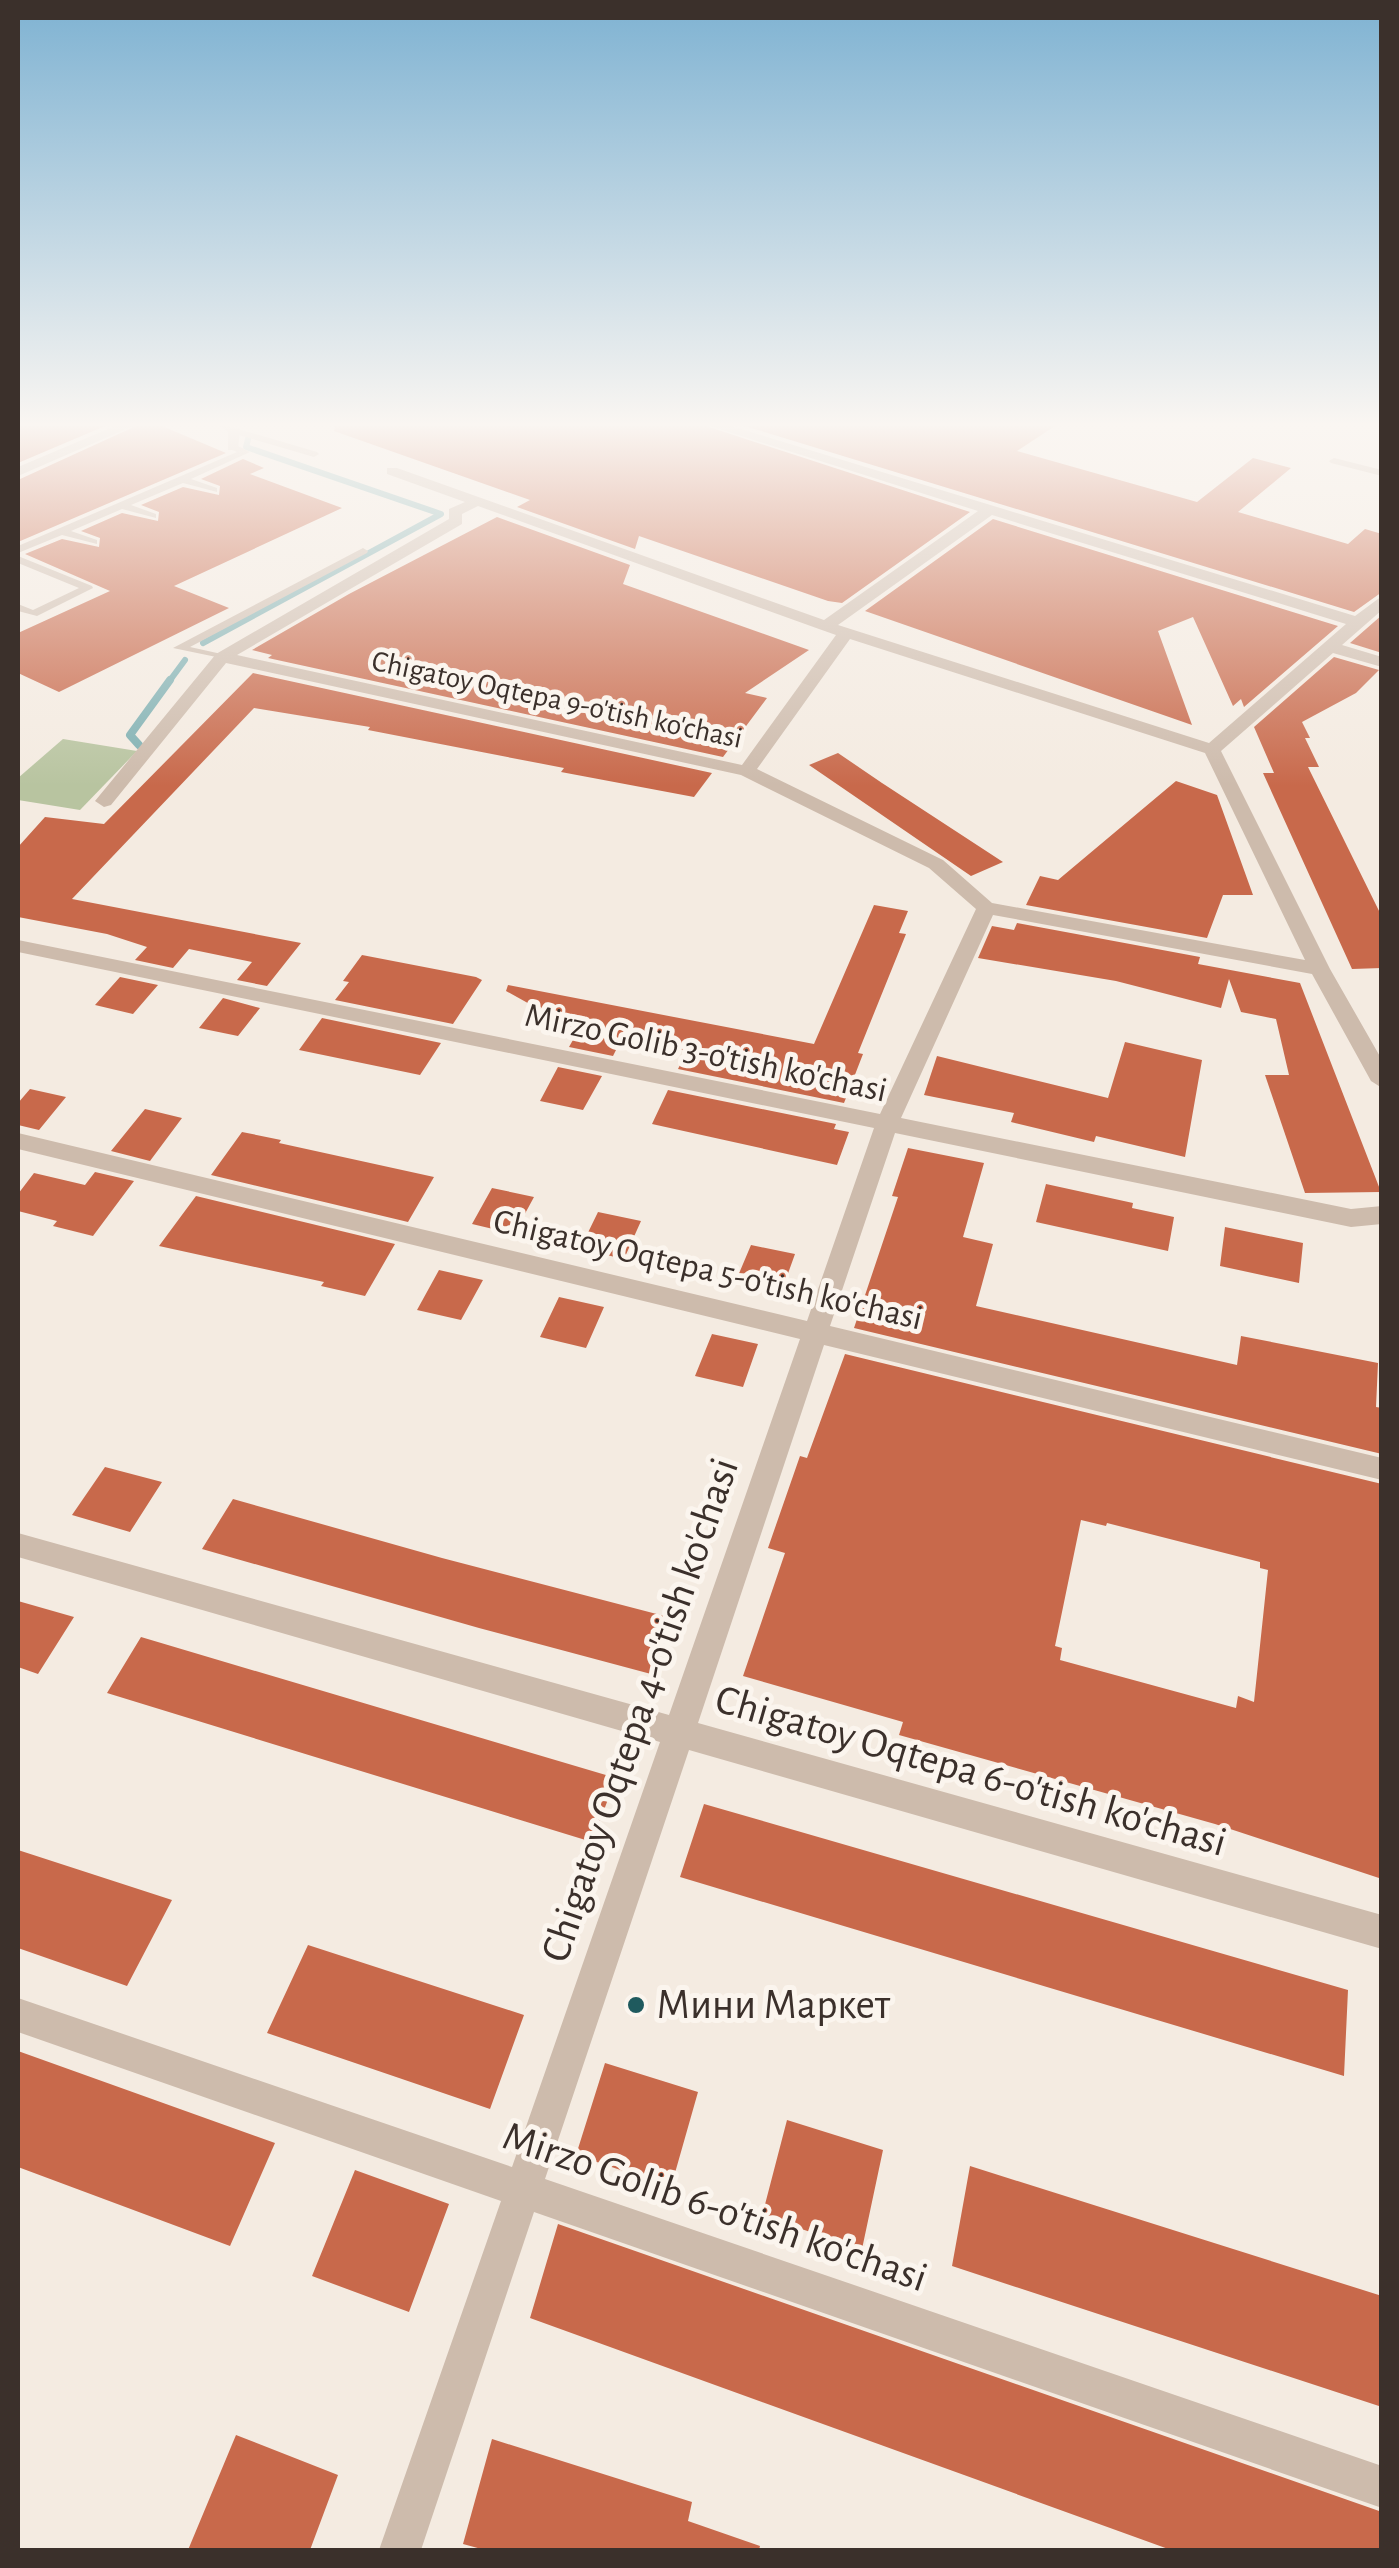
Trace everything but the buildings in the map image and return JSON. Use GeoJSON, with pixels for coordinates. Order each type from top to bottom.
{"type":"FeatureCollection","features":[{"type":"Feature","properties":{"kind":"street"},"geometry":{"type":"LineString","coordinates":[[104,800],[222,657],[414,546]]}},
{"type":"Feature","properties":{"kind":"street"},"geometry":{"type":"LineString","coordinates":[[603,546],[846,633],[1212,750],[1320,969],[1382,1081]]}},
{"type":"Feature","properties":{"kind":"street"},"geometry":{"type":"LineString","coordinates":[[826,626],[939,546]]}},
{"type":"Feature","properties":{"kind":"street"},"geometry":{"type":"LineString","coordinates":[[1106,546],[1354,622]]}},
{"type":"Feature","properties":{"kind":"street"},"geometry":{"type":"LineString","coordinates":[[1212,750],[1382,601]]}},
{"type":"Feature","properties":{"kind":"street"},"geometry":{"type":"LineString","coordinates":[[747,771],[846,633]]}},
{"type":"Feature","properties":{"kind":"street"},"geometry":{"type":"LineString","coordinates":[[1328,646],[1382,662]]}},
{"type":"Feature","properties":{"kind":"street","name":"Chigatoy Oqtepa 9-o'tish ko'chasi"},"geometry":{"type":"LineString","coordinates":[[222,657],[747,771],[936,864],[986,908]]}},
{"type":"Feature","properties":{"kind":"street"},"geometry":{"type":"LineString","coordinates":[[986,908],[1320,969]]}},
{"type":"Feature","properties":{"kind":"street","name":"Chigatoy Oqtepa 4-o'tish ko'chasi"},"geometry":{"type":"LineString","coordinates":[[400,2550],[886,1126],[986,908]]}},
{"type":"Feature","properties":{"kind":"street","name":"Mirzo Golib 3-o'tish ko'chasi"},"geometry":{"type":"LineString","coordinates":[[18,946],[1352,1218],[1382,1215]]}},
{"type":"Feature","properties":{"kind":"street","name":"Chigatoy Oqtepa 5-o'tish ko'chasi"},"geometry":{"type":"LineString","coordinates":[[18,1141],[1382,1469]]}},
{"type":"Feature","properties":{"kind":"street","name":"Chigatoy Oqtepa 6-o'tish ko'chasi"},"geometry":{"type":"LineString","coordinates":[[18,1546],[1382,1932]]}},
{"type":"Feature","properties":{"kind":"street","name":"Mirzo Golib 6-o'tish ko'chasi"},"geometry":{"type":"LineString","coordinates":[[18,2015],[1382,2488]]}},
{"type":"Feature","properties":{"kind":"lane"},"geometry":{"type":"LineString","coordinates":[[222,657],[179,648],[363,550]]}},
{"type":"Feature","properties":{"kind":"lane"},"geometry":{"type":"LineString","coordinates":[[18,559],[88,588],[33,614],[18,607]]}},
{"type":"Feature","properties":{"kind":"green space"},"geometry":{"type":"Polygon","coordinates":[[[63,739],[137,751],[80,810],[18,800],[18,778],[63,739]]]}},
{"type":"Feature","properties":{"kind":"waterway"},"geometry":{"type":"LineString","coordinates":[[203,643],[382,546]]}},
{"type":"Feature","properties":{"kind":"waterway"},"geometry":{"type":"LineString","coordinates":[[168,683],[185,660]]}},
{"type":"Feature","properties":{"kind":"waterway"},"geometry":{"type":"LineString","coordinates":[[139,745],[130,735],[170,680]]}},
{"type":"Feature","properties":{"kind":"place","name":"Мини Маркет"},"geometry":{"type":"Point","coordinates":[636,2005]}}]}
